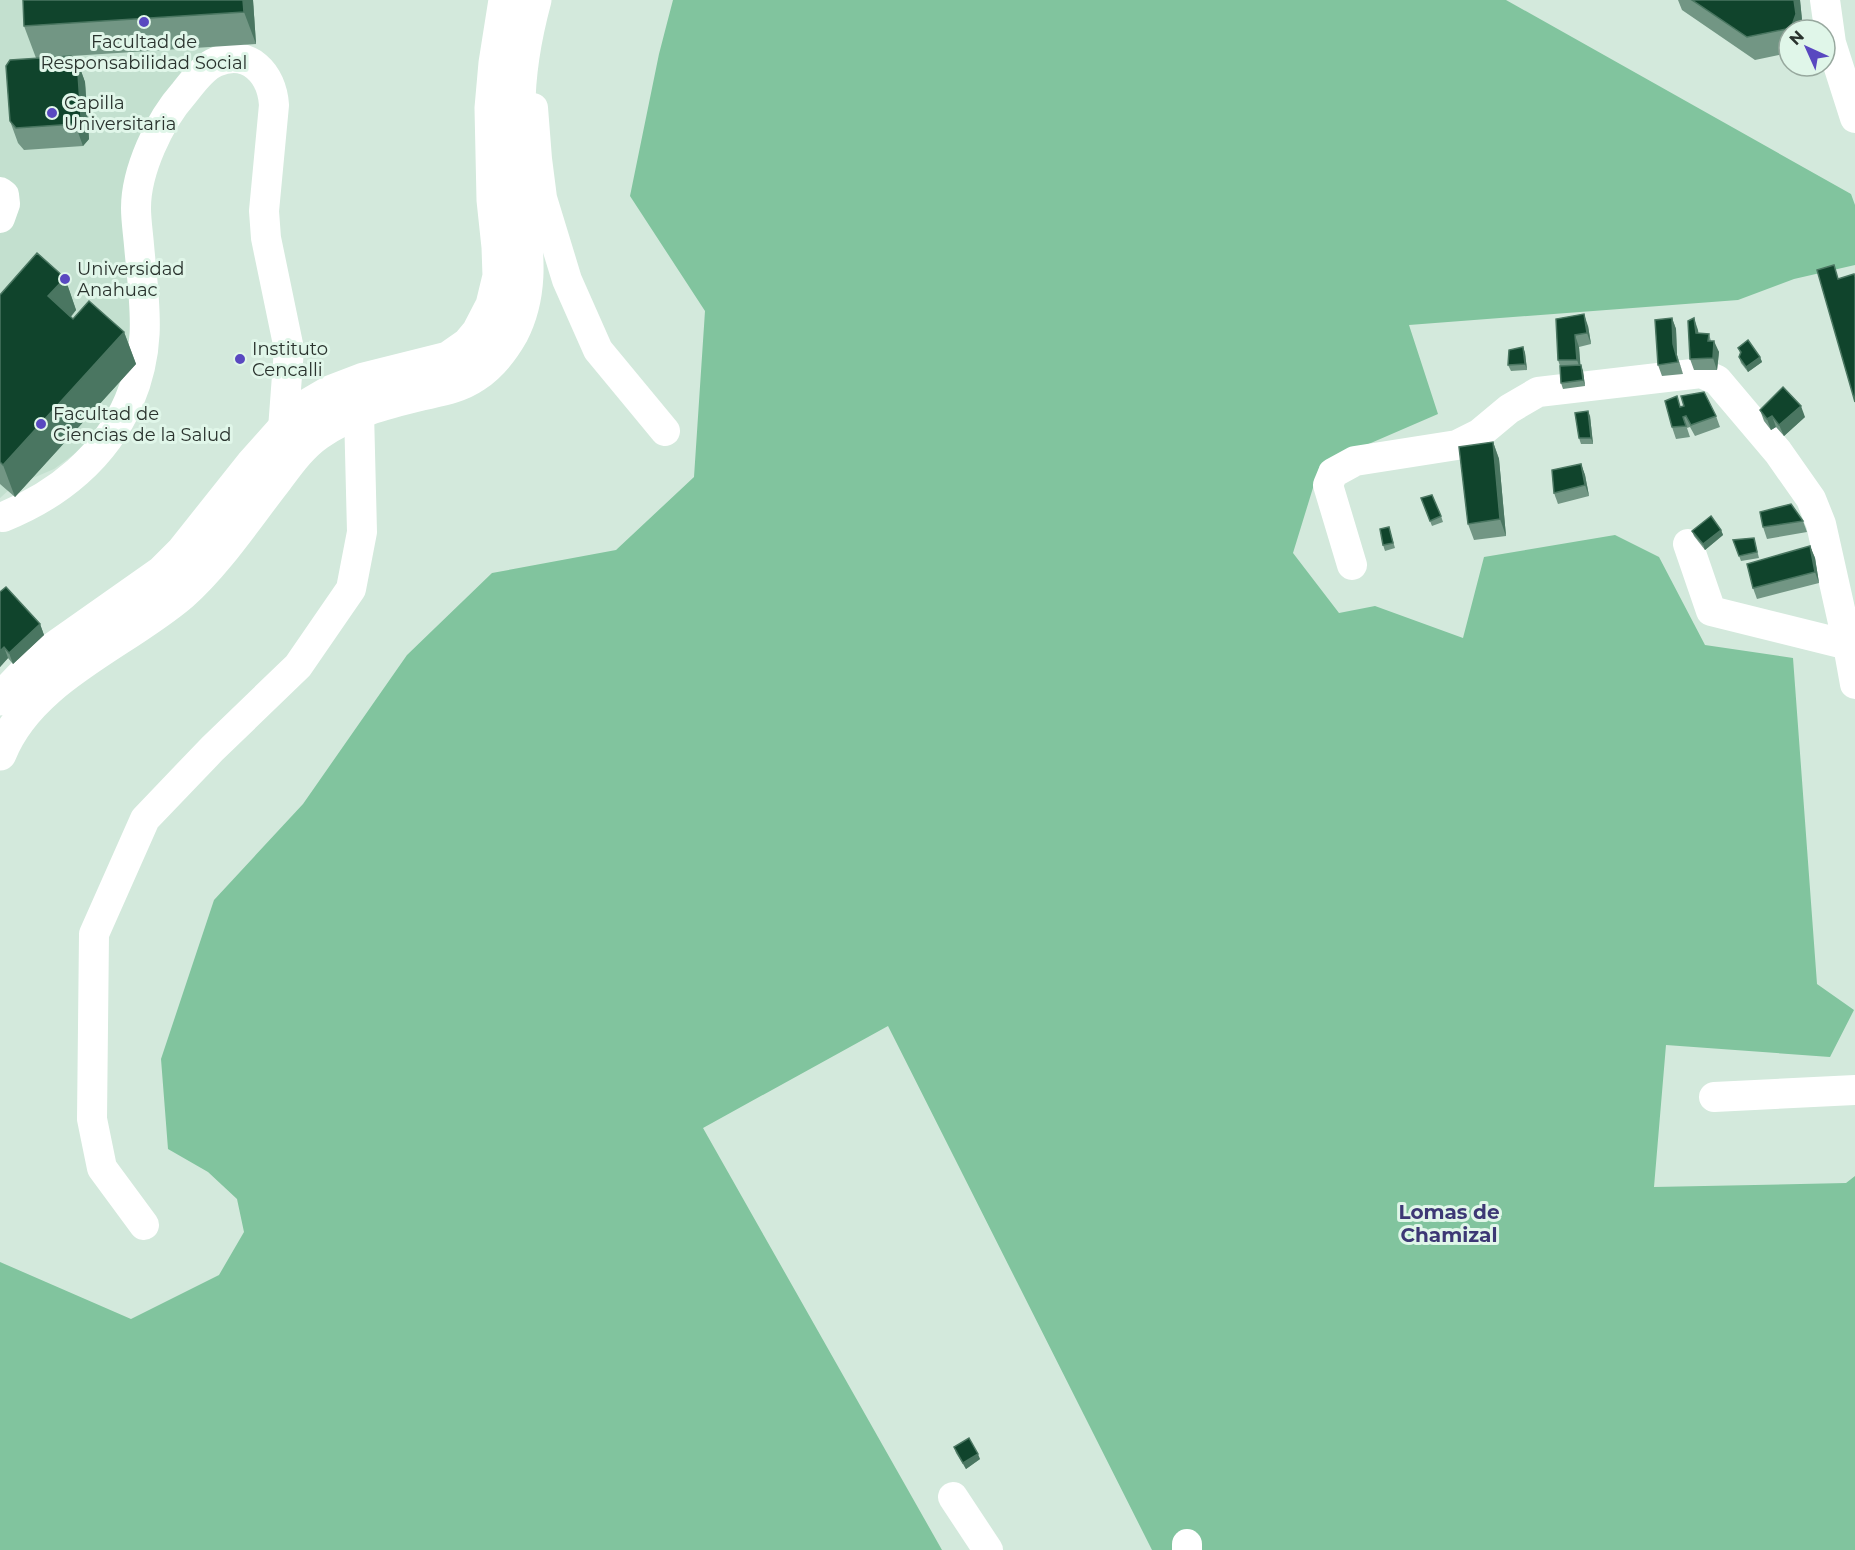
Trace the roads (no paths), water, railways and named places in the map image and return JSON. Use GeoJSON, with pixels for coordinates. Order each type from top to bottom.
{"type":"FeatureCollection","features":[{"type":"Feature","properties":{"kind":"main road"},"geometry":{"type":"LineString","coordinates":[[353,398],[459,352],[478,332],[492,304],[500,261],[493,200],[491,108],[495,63],[505,0]]}},
{"type":"Feature","properties":{"kind":"main road"},"geometry":{"type":"LineString","coordinates":[[0,754],[25,715],[57,682],[181,594],[196,580],[294,436],[301,409],[353,398],[460,385],[476,376],[488,365],[512,334],[525,298],[528,262],[518,115],[520,79],[535,0]]}},
{"type":"Feature","properties":{"kind":"main road"},"geometry":{"type":"LineString","coordinates":[[0,699],[37,660],[162,572],[182,552],[252,464],[294,436]]}},
{"type":"Feature","properties":{"kind":"street"},"geometry":{"type":"LineString","coordinates":[[1826,0],[1831,43],[1855,118]]}},
{"type":"Feature","properties":{"kind":"street"},"geometry":{"type":"LineString","coordinates":[[1844,87],[1849,41],[1846,0]]}},
{"type":"Feature","properties":{"kind":"street"},"geometry":{"type":"LineString","coordinates":[[3,517],[33,504],[68,481],[103,445],[129,401],[144,351],[147,325],[136,208],[141,176],[156,136],[175,103],[207,67],[225,59],[236,59],[255,65],[269,80],[273,90],[274,105],[264,211],[266,238],[289,349],[294,436]]}},
{"type":"Feature","properties":{"kind":"street"},"geometry":{"type":"LineString","coordinates":[[520,79],[532,96],[542,198],[567,280],[598,350],[665,431]]}},
{"type":"Feature","properties":{"kind":"street"},"geometry":{"type":"LineString","coordinates":[[0,192],[4,195],[5,204],[0,218]]}},
{"type":"Feature","properties":{"kind":"street"},"geometry":{"type":"LineString","coordinates":[[1352,564],[1328,486],[1333,473],[1354,461],[1457,445],[1479,434],[1509,409],[1538,392],[1701,373],[1717,380],[1778,452],[1811,499],[1821,524],[1855,684]]}},
{"type":"Feature","properties":{"kind":"street"},"geometry":{"type":"LineString","coordinates":[[144,1226],[102,1168],[92,1119],[94,934],[145,819],[212,749],[298,666],[351,589],[362,532],[353,398]]}},
{"type":"Feature","properties":{"kind":"street"},"geometry":{"type":"LineString","coordinates":[[1688,544],[1711,611],[1848,645]]}},
{"type":"Feature","properties":{"kind":"street"},"geometry":{"type":"LineString","coordinates":[[1714,1097],[1855,1090]]}},
{"type":"Feature","properties":{"kind":"street"},"geometry":{"type":"LineString","coordinates":[[953,1497],[988,1550]]}},
{"type":"Feature","properties":{"kind":"place","name":"Facultad de Responsabilidad Social"},"geometry":{"type":"Point","coordinates":[144,22]}},
{"type":"Feature","properties":{"kind":"place","name":"Capilla Universitaria"},"geometry":{"type":"Point","coordinates":[52,113]}},
{"type":"Feature","properties":{"kind":"place","name":"Universidad Anahuac"},"geometry":{"type":"Point","coordinates":[65,279]}},
{"type":"Feature","properties":{"kind":"place","name":"Instituto Cencalli"},"geometry":{"type":"Point","coordinates":[240,359]}},
{"type":"Feature","properties":{"kind":"place","name":"Facultad de Ciencias de la Salud"},"geometry":{"type":"Point","coordinates":[41,424]}},
{"type":"Feature","properties":{"kind":"district","name":"Lomas de Chamizal"},"geometry":{"type":"Point","coordinates":[1449,1224]}}]}
